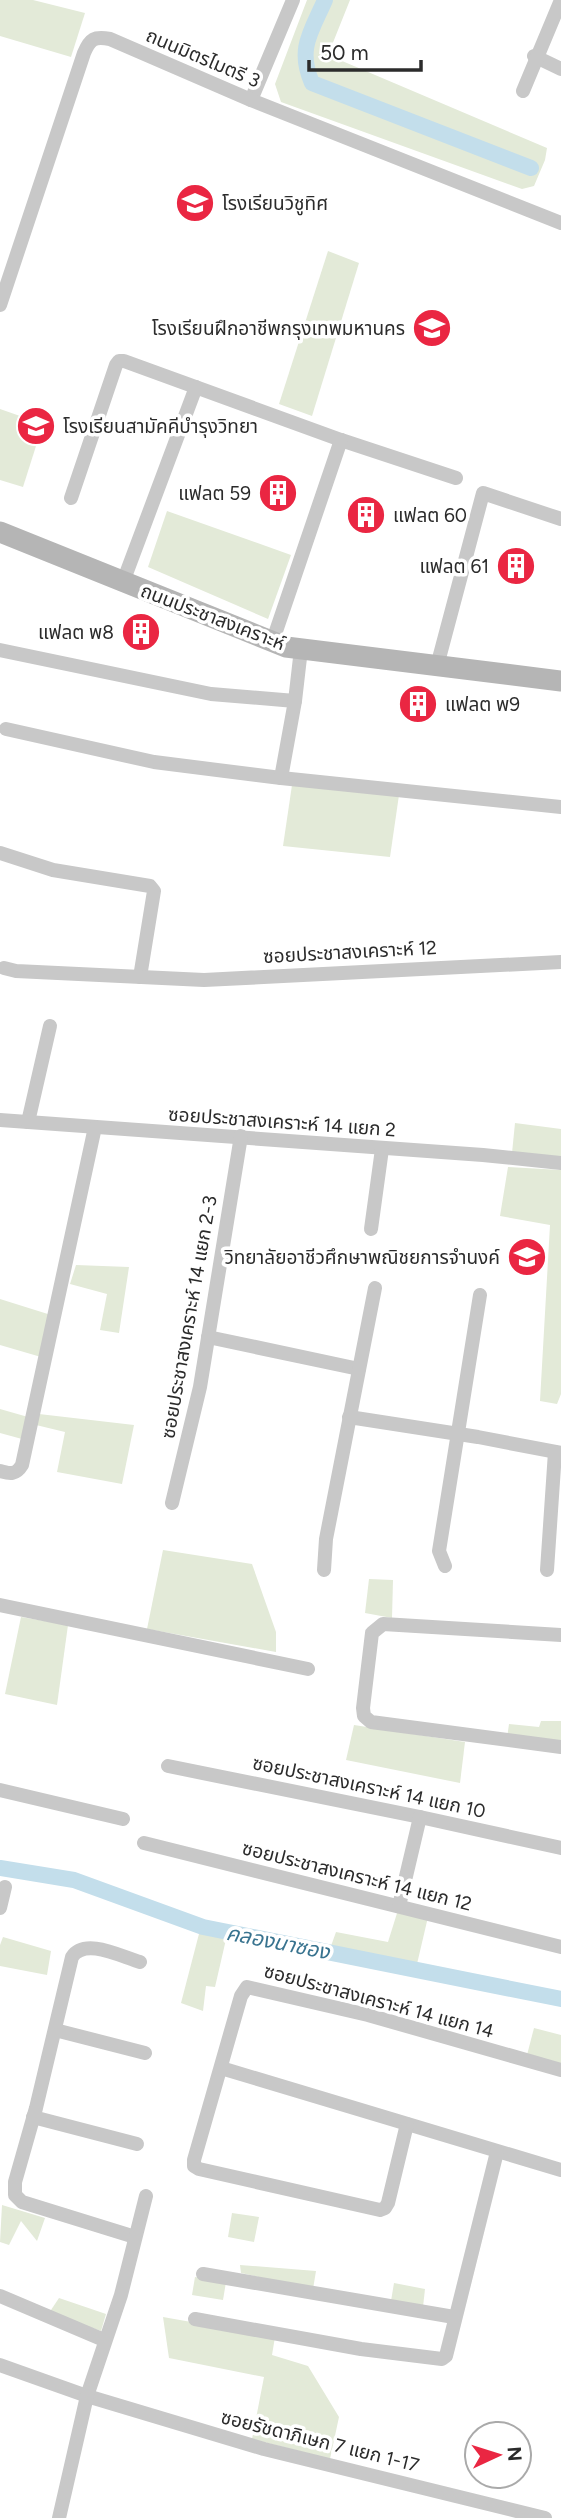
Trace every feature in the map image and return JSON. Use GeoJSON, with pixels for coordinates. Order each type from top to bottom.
{"type":"FeatureCollection","features":[{"type":"Feature","properties":{"kind":"street"},"geometry":{"type":"LineString","coordinates":[[251,100],[293,0]]}},
{"type":"Feature","properties":{"kind":"street"},"geometry":{"type":"LineString","coordinates":[[523,91],[561,0]]}},
{"type":"Feature","properties":{"kind":"street","name":"ถนนมิตรไมตรี 3"},"geometry":{"type":"LineString","coordinates":[[0,305],[84,53],[93,38],[110,38],[251,100],[561,223]]}},
{"type":"Feature","properties":{"kind":"street"},"geometry":{"type":"LineString","coordinates":[[535,57],[561,69]]}},
{"type":"Feature","properties":{"kind":"street"},"geometry":{"type":"LineString","coordinates":[[71,498],[119,361],[124,360],[341,440],[456,478]]}},
{"type":"Feature","properties":{"kind":"street"},"geometry":{"type":"LineString","coordinates":[[123,582],[196,387]]}},
{"type":"Feature","properties":{"kind":"street"},"geometry":{"type":"LineString","coordinates":[[272,643],[341,440]]}},
{"type":"Feature","properties":{"kind":"street"},"geometry":{"type":"LineString","coordinates":[[437,666],[483,493],[561,519]]}},
{"type":"Feature","properties":{"kind":"street","name":"ถนนประชาสงเคราะห์"},"geometry":{"type":"LineString","coordinates":[[0,531],[272,643],[301,649],[561,681]]}},
{"type":"Feature","properties":{"kind":"street"},"geometry":{"type":"LineString","coordinates":[[281,778],[301,649]]}},
{"type":"Feature","properties":{"kind":"street"},"geometry":{"type":"LineString","coordinates":[[0,650],[211,694],[295,701]]}},
{"type":"Feature","properties":{"kind":"street"},"geometry":{"type":"LineString","coordinates":[[6,729],[154,762],[561,807]]}},
{"type":"Feature","properties":{"kind":"street"},"geometry":{"type":"LineString","coordinates":[[0,853],[53,870],[150,886],[154,891],[140,977]]}},
{"type":"Feature","properties":{"kind":"street","name":"ซอยประชาสงเคราะห์ 12"},"geometry":{"type":"LineString","coordinates":[[4,968],[16,971],[204,980],[561,962]]}},
{"type":"Feature","properties":{"kind":"street"},"geometry":{"type":"LineString","coordinates":[[28,1122],[50,1026]]}},
{"type":"Feature","properties":{"kind":"street","name":"ซอยประชาสงเคราะห์ 14 แยก 2"},"geometry":{"type":"LineString","coordinates":[[0,1120],[241,1136],[561,1163]]}},
{"type":"Feature","properties":{"kind":"street"},"geometry":{"type":"LineString","coordinates":[[0,1471],[11,1474],[19,1471],[22,1465],[95,1127]]}},
{"type":"Feature","properties":{"kind":"street","name":"ซอยประชาสงเคราะห์ 14 แยก 2-3"},"geometry":{"type":"LineString","coordinates":[[172,1503],[200,1387],[241,1136]]}},
{"type":"Feature","properties":{"kind":"street"},"geometry":{"type":"LineString","coordinates":[[371,1229],[382,1149]]}},
{"type":"Feature","properties":{"kind":"street"},"geometry":{"type":"LineString","coordinates":[[324,1570],[326,1539],[375,1288]]}},
{"type":"Feature","properties":{"kind":"street"},"geometry":{"type":"LineString","coordinates":[[444,1566],[439,1551],[480,1296]]}},
{"type":"Feature","properties":{"kind":"street"},"geometry":{"type":"LineString","coordinates":[[208,1337],[359,1369]]}},
{"type":"Feature","properties":{"kind":"street"},"geometry":{"type":"LineString","coordinates":[[349,1416],[558,1452],[547,1570]]}},
{"type":"Feature","properties":{"kind":"street"},"geometry":{"type":"LineString","coordinates":[[0,1605],[308,1669]]}},
{"type":"Feature","properties":{"kind":"street"},"geometry":{"type":"LineString","coordinates":[[561,1635],[383,1625],[372,1633],[363,1708],[364,1716],[371,1722],[561,1747]]}},
{"type":"Feature","properties":{"kind":"street","name":"ซอยประชาสงเคราะห์ 14 แยก 10"},"geometry":{"type":"LineString","coordinates":[[168,1766],[420,1816],[561,1848]]}},
{"type":"Feature","properties":{"kind":"street"},"geometry":{"type":"LineString","coordinates":[[0,1790],[123,1819]]}},
{"type":"Feature","properties":{"kind":"street"},"geometry":{"type":"LineString","coordinates":[[399,1906],[420,1816]]}},
{"type":"Feature","properties":{"kind":"street","name":"ซอยประชาสงเคราะห์ 14 แยก 12"},"geometry":{"type":"LineString","coordinates":[[144,1843],[561,1947]]}},
{"type":"Feature","properties":{"kind":"street"},"geometry":{"type":"LineString","coordinates":[[0,1908],[5,1887]]}},
{"type":"Feature","properties":{"kind":"street"},"geometry":{"type":"LineString","coordinates":[[135,2237],[18,2200],[15,2195],[15,2182],[72,1957],[78,1951],[89,1947],[140,1962]]}},
{"type":"Feature","properties":{"kind":"street","name":"ซอยประชาสงเคราะห์ 14 แยก 14"},"geometry":{"type":"LineString","coordinates":[[407,2124],[388,2203],[380,2210],[194,2166],[241,1996],[247,1987],[368,2015],[561,2070]]}},
{"type":"Feature","properties":{"kind":"street"},"geometry":{"type":"LineString","coordinates":[[55,2030],[145,2053]]}},
{"type":"Feature","properties":{"kind":"street"},"geometry":{"type":"LineString","coordinates":[[221,2068],[561,2170]]}},
{"type":"Feature","properties":{"kind":"street"},"geometry":{"type":"LineString","coordinates":[[33,2117],[137,2144]]}},
{"type":"Feature","properties":{"kind":"street"},"geometry":{"type":"LineString","coordinates":[[195,2319],[361,2349],[442,2359],[446,2356],[496,2152]]}},
{"type":"Feature","properties":{"kind":"street"},"geometry":{"type":"LineString","coordinates":[[59,2518],[87,2396],[121,2295],[146,2196]]}},
{"type":"Feature","properties":{"kind":"street"},"geometry":{"type":"LineString","coordinates":[[203,2274],[454,2317]]}},
{"type":"Feature","properties":{"kind":"street"},"geometry":{"type":"LineString","coordinates":[[0,2296],[104,2340]]}},
{"type":"Feature","properties":{"kind":"street","name":"ซอยรัชดาภิเษก 7 แยก 1-17"},"geometry":{"type":"LineString","coordinates":[[0,2365],[87,2396],[264,2449],[545,2518]]}},
{"type":"Feature","properties":{"kind":"green space"},"geometry":{"type":"Polygon","coordinates":[[[0,0],[33,0],[85,13],[71,57],[0,36],[0,0]]]}},
{"type":"Feature","properties":{"kind":"green space"},"geometry":{"type":"Polygon","coordinates":[[[307,0],[350,0],[328,55],[547,148],[534,186],[522,189],[281,102],[275,84],[307,0]]]}},
{"type":"Feature","properties":{"kind":"green space"},"geometry":{"type":"Polygon","coordinates":[[[328,251],[359,263],[312,416],[279,404],[328,251]]]}},
{"type":"Feature","properties":{"kind":"green space"},"geometry":{"type":"Polygon","coordinates":[[[0,409],[43,424],[23,487],[0,480],[0,409]]]}},
{"type":"Feature","properties":{"kind":"green space"},"geometry":{"type":"Polygon","coordinates":[[[167,511],[291,555],[268,619],[148,567],[167,511]]]}},
{"type":"Feature","properties":{"kind":"green space"},"geometry":{"type":"Polygon","coordinates":[[[292,785],[399,795],[390,857],[283,846],[292,785]]]}},
{"type":"Feature","properties":{"kind":"green space"},"geometry":{"type":"Polygon","coordinates":[[[515,1123],[561,1129],[561,1159],[512,1153],[515,1123]]]}},
{"type":"Feature","properties":{"kind":"green space"},"geometry":{"type":"Polygon","coordinates":[[[508,1167],[561,1170],[561,1394],[557,1404],[540,1401],[550,1225],[500,1216],[508,1167]]]}},
{"type":"Feature","properties":{"kind":"green space"},"geometry":{"type":"Polygon","coordinates":[[[76,1265],[129,1267],[119,1333],[100,1330],[107,1294],[70,1284],[76,1265]]]}},
{"type":"Feature","properties":{"kind":"green space"},"geometry":{"type":"Polygon","coordinates":[[[0,1299],[51,1315],[41,1357],[0,1345],[0,1299]]]}},
{"type":"Feature","properties":{"kind":"green space"},"geometry":{"type":"Polygon","coordinates":[[[0,1409],[28,1417],[22,1439],[0,1433],[0,1409]]]}},
{"type":"Feature","properties":{"kind":"green space"},"geometry":{"type":"Polygon","coordinates":[[[39,1414],[134,1425],[122,1484],[57,1472],[65,1432],[36,1425],[39,1414]]]}},
{"type":"Feature","properties":{"kind":"green space"},"geometry":{"type":"Polygon","coordinates":[[[163,1550],[252,1564],[276,1632],[276,1652],[147,1629],[163,1550]]]}},
{"type":"Feature","properties":{"kind":"green space"},"geometry":{"type":"Polygon","coordinates":[[[369,1579],[393,1580],[392,1618],[365,1613],[369,1579]]]}},
{"type":"Feature","properties":{"kind":"green space"},"geometry":{"type":"Polygon","coordinates":[[[21,1617],[68,1625],[57,1705],[5,1694],[21,1617]]]}},
{"type":"Feature","properties":{"kind":"green space"},"geometry":{"type":"Polygon","coordinates":[[[541,1721],[561,1721],[561,1744],[507,1738],[509,1724],[539,1727],[541,1721]]]}},
{"type":"Feature","properties":{"kind":"green space"},"geometry":{"type":"Polygon","coordinates":[[[354,1725],[465,1742],[460,1783],[346,1760],[354,1725]]]}},
{"type":"Feature","properties":{"kind":"green space"},"geometry":{"type":"Polygon","coordinates":[[[398,1910],[428,1917],[417,1964],[331,1946],[336,1932],[388,1942],[398,1910]]]}},
{"type":"Feature","properties":{"kind":"green space"},"geometry":{"type":"Polygon","coordinates":[[[200,1930],[227,1935],[215,1987],[206,1986],[203,2011],[181,2003],[200,1930]]]}},
{"type":"Feature","properties":{"kind":"green space"},"geometry":{"type":"Polygon","coordinates":[[[3,1937],[51,1951],[47,1975],[0,1966],[0,1945],[3,1937]]]}},
{"type":"Feature","properties":{"kind":"green space"},"geometry":{"type":"Polygon","coordinates":[[[534,2028],[561,2035],[561,2064],[527,2055],[534,2028]]]}},
{"type":"Feature","properties":{"kind":"green space"},"geometry":{"type":"Polygon","coordinates":[[[2,2205],[45,2218],[37,2241],[21,2221],[9,2245],[0,2242],[2,2205]]]}},
{"type":"Feature","properties":{"kind":"green space"},"geometry":{"type":"Polygon","coordinates":[[[232,2213],[259,2217],[254,2242],[228,2237],[232,2213]]]}},
{"type":"Feature","properties":{"kind":"green space"},"geometry":{"type":"Polygon","coordinates":[[[240,2265],[316,2271],[313,2289],[241,2273],[240,2265]]]}},
{"type":"Feature","properties":{"kind":"green space"},"geometry":{"type":"Polygon","coordinates":[[[195,2277],[226,2282],[223,2300],[192,2295],[195,2277]]]}},
{"type":"Feature","properties":{"kind":"green space"},"geometry":{"type":"Polygon","coordinates":[[[394,2283],[425,2289],[423,2307],[391,2301],[394,2283]]]}},
{"type":"Feature","properties":{"kind":"green space"},"geometry":{"type":"Polygon","coordinates":[[[59,2298],[106,2314],[101,2331],[49,2313],[59,2298]]]}},
{"type":"Feature","properties":{"kind":"green space"},"geometry":{"type":"Polygon","coordinates":[[[163,2317],[275,2337],[272,2355],[308,2366],[339,2417],[330,2459],[252,2439],[264,2377],[169,2358],[163,2317]]]}},
{"type":"Feature","properties":{"kind":"waterway"},"geometry":{"type":"LineString","coordinates":[[325,0],[306,50],[312,83],[531,168]]}},
{"type":"Feature","properties":{"kind":"waterway","name":"คลองนาซอง"},"geometry":{"type":"LineString","coordinates":[[0,1868],[74,1880],[203,1927],[561,1999]]}},
{"type":"Feature","properties":{"kind":"place","name":"โรงเรียนวิชูทิศ"},"geometry":{"type":"Point","coordinates":[195,203]}},
{"type":"Feature","properties":{"kind":"place","name":"โรงเรียนฝึกอาชีพกรุงเทพมหานคร"},"geometry":{"type":"Point","coordinates":[432,328]}},
{"type":"Feature","properties":{"kind":"place","name":"โรงเรียนสามัคคีบํารุงวิทยา"},"geometry":{"type":"Point","coordinates":[36,426]}},
{"type":"Feature","properties":{"kind":"place","name":"แฟลต 59"},"geometry":{"type":"Point","coordinates":[278,493]}},
{"type":"Feature","properties":{"kind":"place","name":"แฟลต 60"},"geometry":{"type":"Point","coordinates":[366,515]}},
{"type":"Feature","properties":{"kind":"place","name":"แฟลต 61"},"geometry":{"type":"Point","coordinates":[516,566]}},
{"type":"Feature","properties":{"kind":"place","name":"แฟลต พ8"},"geometry":{"type":"Point","coordinates":[141,632]}},
{"type":"Feature","properties":{"kind":"place","name":"แฟลต พ9"},"geometry":{"type":"Point","coordinates":[418,704]}},
{"type":"Feature","properties":{"kind":"place","name":"วิทยาลัยอาชีวศึกษาพณิชยการจำนงค์"},"geometry":{"type":"Point","coordinates":[527,1257]}}]}
